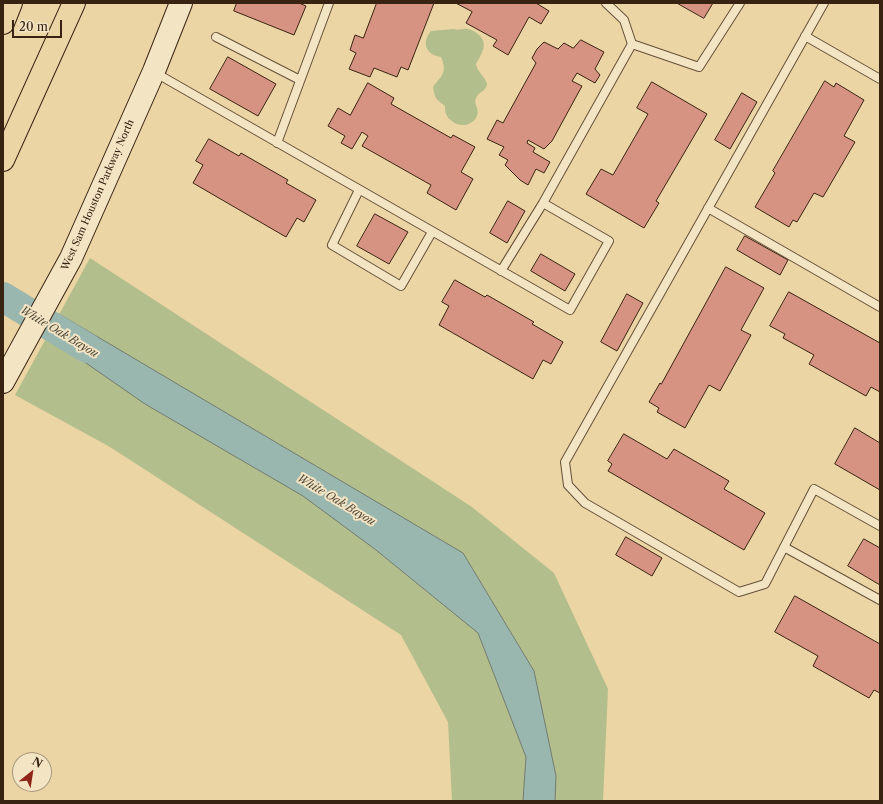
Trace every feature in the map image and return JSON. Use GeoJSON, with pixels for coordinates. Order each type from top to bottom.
{"type":"FeatureCollection","features":[{"type":"Feature","properties":{"kind":"highway"},"geometry":{"type":"LineString","coordinates":[[3,22],[11,3]]}},
{"type":"Feature","properties":{"kind":"highway"},"geometry":{"type":"LineString","coordinates":[[3,160],[74,3]]}},
{"type":"Feature","properties":{"kind":"main road","name":"West Sam Houston Parkway North"},"geometry":{"type":"LineString","coordinates":[[5,378],[71,258],[154,71],[181,3]]}},
{"type":"Feature","properties":{"kind":"lane"},"geometry":{"type":"LineString","coordinates":[[277,143],[329,3]]}},
{"type":"Feature","properties":{"kind":"lane"},"geometry":{"type":"LineString","coordinates":[[501,271],[543,203],[632,44],[624,20],[606,3]]}},
{"type":"Feature","properties":{"kind":"lane"},"geometry":{"type":"LineString","coordinates":[[632,44],[699,67],[740,3]]}},
{"type":"Feature","properties":{"kind":"lane"},"geometry":{"type":"LineString","coordinates":[[824,3],[565,462],[568,485],[585,503],[739,592],[765,584],[814,489],[880,526]]}},
{"type":"Feature","properties":{"kind":"lane"},"geometry":{"type":"LineString","coordinates":[[805,36],[880,79]]}},
{"type":"Feature","properties":{"kind":"lane"},"geometry":{"type":"LineString","coordinates":[[216,37],[300,80]]}},
{"type":"Feature","properties":{"kind":"lane"},"geometry":{"type":"LineString","coordinates":[[154,71],[570,310],[609,241],[543,203]]}},
{"type":"Feature","properties":{"kind":"lane"},"geometry":{"type":"LineString","coordinates":[[359,190],[332,245],[401,286],[432,232]]}},
{"type":"Feature","properties":{"kind":"lane"},"geometry":{"type":"LineString","coordinates":[[708,208],[880,307]]}},
{"type":"Feature","properties":{"kind":"lane"},"geometry":{"type":"LineString","coordinates":[[784,546],[880,600]]}},
{"type":"Feature","properties":{"kind":"green space"},"geometry":{"type":"Polygon","coordinates":[[[454,29],[472,30],[482,38],[484,46],[476,64],[487,84],[485,89],[477,96],[475,100],[478,111],[477,116],[467,125],[458,124],[450,120],[446,114],[445,106],[435,96],[433,87],[443,74],[444,67],[441,57],[435,56],[429,52],[426,46],[427,37],[431,31],[454,29]]]}},
{"type":"Feature","properties":{"kind":"green space"},"geometry":{"type":"Polygon","coordinates":[[[90,258],[472,507],[554,573],[608,689],[603,801],[452,801],[448,722],[401,635],[110,447],[15,395],[90,258]]]}},
{"type":"Feature","properties":{"kind":"water"},"geometry":{"type":"Polygon","coordinates":[[[59,314],[463,553],[534,671],[556,776],[555,801],[523,801],[526,757],[478,633],[376,550],[303,496],[145,404],[47,336],[59,314]]]}},
{"type":"Feature","properties":{"kind":"building"},"geometry":{"type":"Polygon","coordinates":[[[237,3],[299,3],[306,6],[294,35],[234,11],[237,3]]]}},
{"type":"Feature","properties":{"kind":"building"},"geometry":{"type":"Polygon","coordinates":[[[377,3],[434,3],[408,70],[401,67],[397,77],[374,68],[370,77],[349,69],[356,53],[350,50],[355,35],[363,38],[377,3]]]}},
{"type":"Feature","properties":{"kind":"building"},"geometry":{"type":"Polygon","coordinates":[[[456,3],[536,3],[549,11],[541,24],[529,17],[508,55],[493,46],[497,40],[466,23],[472,12],[456,3]]]}},
{"type":"Feature","properties":{"kind":"building"},"geometry":{"type":"Polygon","coordinates":[[[677,3],[713,3],[704,18],[677,3]]]}},
{"type":"Feature","properties":{"kind":"building"},"geometry":{"type":"Polygon","coordinates":[[[581,40],[604,52],[595,69],[600,75],[595,83],[577,73],[572,81],[582,86],[552,141],[544,149],[528,140],[527,143],[535,148],[533,152],[550,162],[544,173],[536,169],[528,185],[520,180],[505,165],[508,160],[499,155],[504,147],[487,139],[497,120],[503,123],[536,63],[532,58],[537,49],[544,42],[558,49],[564,43],[573,48],[581,40]]]}},
{"type":"Feature","properties":{"kind":"building"},"geometry":{"type":"Polygon","coordinates":[[[228,57],[276,84],[258,116],[210,89],[228,57]]]}},
{"type":"Feature","properties":{"kind":"building"},"geometry":{"type":"Polygon","coordinates":[[[825,81],[834,87],[836,83],[864,100],[844,136],[855,142],[823,197],[814,193],[797,222],[793,220],[789,227],[755,207],[775,173],[773,171],[825,81]]]}},
{"type":"Feature","properties":{"kind":"building"},"geometry":{"type":"Polygon","coordinates":[[[652,82],[707,114],[656,201],[659,203],[644,228],[586,194],[601,169],[613,175],[648,114],[637,108],[652,82]]]}},
{"type":"Feature","properties":{"kind":"building"},"geometry":{"type":"Polygon","coordinates":[[[368,83],[394,98],[391,104],[451,138],[453,135],[475,147],[461,172],[473,179],[456,210],[427,193],[431,185],[362,146],[368,136],[362,132],[352,149],[341,143],[345,136],[328,126],[338,108],[350,115],[368,83]]]}},
{"type":"Feature","properties":{"kind":"building"},"geometry":{"type":"Polygon","coordinates":[[[742,93],[757,102],[730,149],[715,140],[742,93]]]}},
{"type":"Feature","properties":{"kind":"building"},"geometry":{"type":"Polygon","coordinates":[[[209,139],[239,156],[241,153],[288,180],[286,183],[316,200],[304,222],[297,218],[286,237],[193,183],[203,165],[196,161],[209,139]]]}},
{"type":"Feature","properties":{"kind":"building"},"geometry":{"type":"Polygon","coordinates":[[[508,201],[525,211],[507,243],[490,233],[508,201]]]}},
{"type":"Feature","properties":{"kind":"building"},"geometry":{"type":"Polygon","coordinates":[[[375,214],[408,232],[389,264],[357,246],[375,214]]]}},
{"type":"Feature","properties":{"kind":"building"},"geometry":{"type":"Polygon","coordinates":[[[745,236],[788,260],[780,275],[737,250],[745,236]]]}},
{"type":"Feature","properties":{"kind":"building"},"geometry":{"type":"Polygon","coordinates":[[[541,254],[575,274],[565,291],[531,271],[541,254]]]}},
{"type":"Feature","properties":{"kind":"building"},"geometry":{"type":"Polygon","coordinates":[[[726,267],[764,288],[741,330],[751,335],[720,391],[709,385],[685,428],[657,412],[659,408],[649,402],[660,383],[661,384],[726,267]]]}},
{"type":"Feature","properties":{"kind":"building"},"geometry":{"type":"Polygon","coordinates":[[[455,280],[485,297],[487,295],[534,322],[532,324],[563,342],[551,364],[543,360],[533,379],[439,325],[449,306],[442,302],[455,280]]]}},
{"type":"Feature","properties":{"kind":"building"},"geometry":{"type":"Polygon","coordinates":[[[789,292],[880,343],[880,392],[871,387],[866,396],[809,364],[814,355],[783,338],[785,334],[770,326],[789,292]]]}},
{"type":"Feature","properties":{"kind":"building"},"geometry":{"type":"Polygon","coordinates":[[[627,294],[643,303],[617,351],[601,342],[627,294]]]}},
{"type":"Feature","properties":{"kind":"building"},"geometry":{"type":"Polygon","coordinates":[[[855,428],[880,443],[880,490],[835,464],[855,428]]]}},
{"type":"Feature","properties":{"kind":"building"},"geometry":{"type":"Polygon","coordinates":[[[624,434],[667,459],[674,449],[729,481],[724,489],[765,513],[744,550],[608,471],[612,464],[608,461],[624,434]]]}},
{"type":"Feature","properties":{"kind":"building"},"geometry":{"type":"Polygon","coordinates":[[[626,537],[662,558],[652,576],[616,555],[626,537]]]}},
{"type":"Feature","properties":{"kind":"building"},"geometry":{"type":"Polygon","coordinates":[[[864,539],[880,548],[880,585],[848,566],[864,539]]]}},
{"type":"Feature","properties":{"kind":"building"},"geometry":{"type":"Polygon","coordinates":[[[795,596],[880,644],[880,693],[874,690],[869,698],[813,666],[818,656],[775,632],[795,596]]]}},
{"type":"Feature","properties":{"kind":"waterway","name":"White Oak Bayou"},"geometry":{"type":"LineString","coordinates":[[3,297],[87,348]]}}]}
